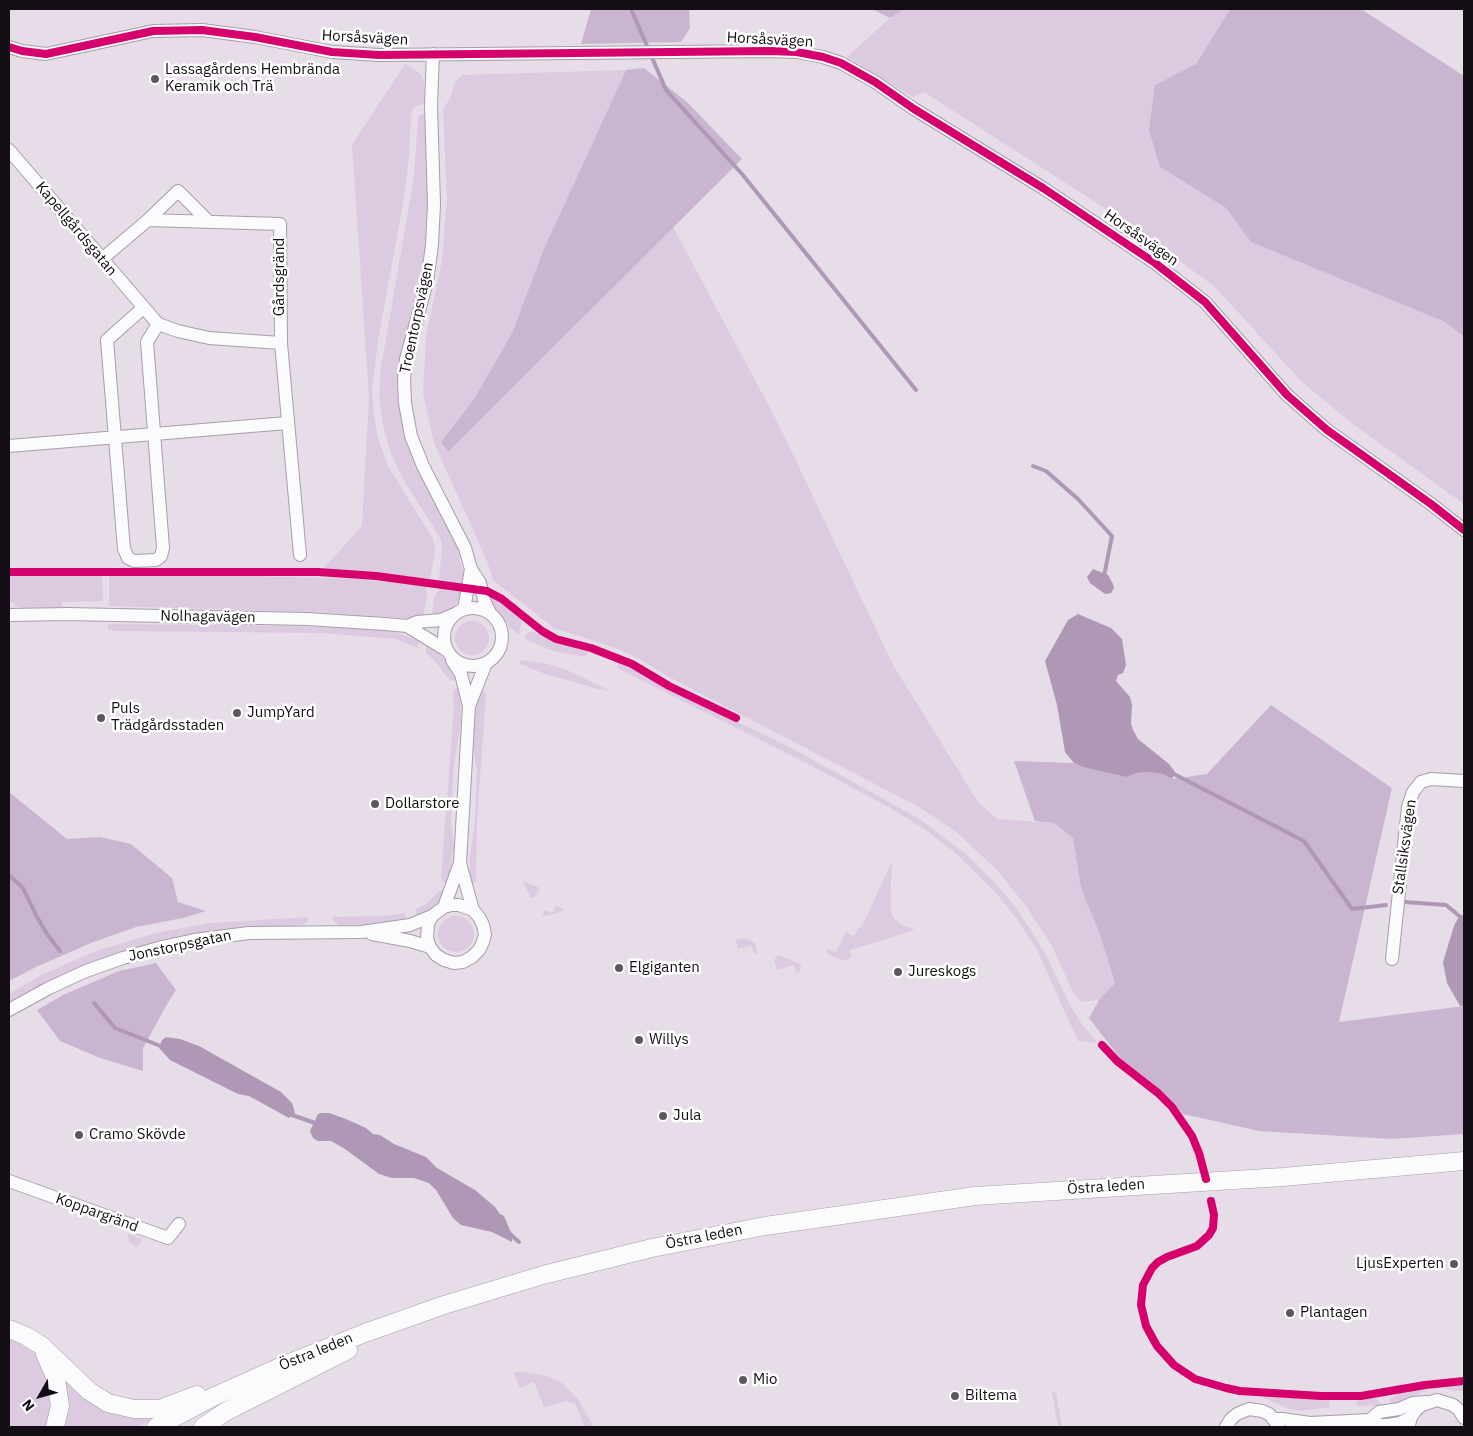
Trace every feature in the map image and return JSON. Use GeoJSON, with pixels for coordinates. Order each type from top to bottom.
{"type":"FeatureCollection","features":[{"type":"Feature","properties":{"kind":"highway","name":"Östra leden"},"geometry":{"type":"LineString","coordinates":[[156,1427],[213,1397],[289,1363],[365,1333],[444,1305],[543,1275],[652,1248],[765,1226],[975,1196],[1283,1177],[1464,1160]]}},
{"type":"Feature","properties":{"kind":"highway","name":"Östra leden"},"geometry":{"type":"LineString","coordinates":[[173,1427],[215,1405],[293,1370],[447,1311],[544,1282],[653,1254],[766,1230],[918,1206],[1233,1185],[1283,1177]]}},
{"type":"Feature","properties":{"kind":"highway"},"geometry":{"type":"LineString","coordinates":[[9,1329],[26,1336],[42,1346],[89,1391],[108,1403],[134,1409],[160,1409],[235,1380],[289,1363]]}},
{"type":"Feature","properties":{"kind":"highway"},"geometry":{"type":"LineString","coordinates":[[203,1427],[225,1412],[368,1341]]}},
{"type":"Feature","properties":{"kind":"highway"},"geometry":{"type":"LineString","coordinates":[[42,1346],[56,1379],[60,1406],[55,1427]]}},
{"type":"Feature","properties":{"kind":"street","name":"Horsåsvägen"},"geometry":{"type":"LineString","coordinates":[[9,47],[22,51],[46,54],[153,31],[202,30],[255,37],[332,52],[379,55],[770,51],[797,52],[842,62],[914,109],[1043,188],[1154,263],[1206,302],[1287,396],[1327,430],[1431,504],[1464,530]]}},
{"type":"Feature","properties":{"kind":"street","name":"Troentorpsvägen"},"geometry":{"type":"LineString","coordinates":[[432,54],[431,105],[434,204],[432,245],[427,282],[406,359],[404,380],[406,403],[411,436],[423,466],[465,548],[471,569],[480,583],[484,600],[490,613]]}},
{"type":"Feature","properties":{"kind":"street","name":"Kapellgårdsgatan"},"geometry":{"type":"LineString","coordinates":[[9,150],[158,324],[208,338],[281,343]]}},
{"type":"Feature","properties":{"kind":"street"},"geometry":{"type":"LineString","coordinates":[[102,259],[148,220],[178,191],[208,221]]}},
{"type":"Feature","properties":{"kind":"street","name":"Gårdsgränd"},"geometry":{"type":"LineString","coordinates":[[148,220],[280,224],[281,343]]}},
{"type":"Feature","properties":{"kind":"street"},"geometry":{"type":"LineString","coordinates":[[143,308],[107,340],[124,549],[128,558],[134,561],[156,560],[161,556],[163,548],[147,342],[158,324]]}},
{"type":"Feature","properties":{"kind":"street"},"geometry":{"type":"LineString","coordinates":[[281,343],[300,555]]}},
{"type":"Feature","properties":{"kind":"street"},"geometry":{"type":"LineString","coordinates":[[9,446],[287,422]]}},
{"type":"Feature","properties":{"kind":"street","name":"Troentorpsvägen"},"geometry":{"type":"LineString","coordinates":[[459,612],[471,569]]}},
{"type":"Feature","properties":{"kind":"street"},"geometry":{"type":"LineString","coordinates":[[474,608],[490,613],[500,627],[501,644],[498,652],[486,664],[469,666],[460,664],[449,654],[443,640],[444,630],[448,621],[459,612],[474,608]]}},
{"type":"Feature","properties":{"kind":"street","name":"Nolhagavägen"},"geometry":{"type":"LineString","coordinates":[[9,615],[68,614],[307,619],[407,626],[417,622],[441,620],[459,612]]}},
{"type":"Feature","properties":{"kind":"street","name":"Nolhagavägen"},"geometry":{"type":"LineString","coordinates":[[407,626],[449,654]]}},
{"type":"Feature","properties":{"kind":"street","name":"Jonstorpsgatan"},"geometry":{"type":"LineString","coordinates":[[449,654],[460,674],[469,706]]}},
{"type":"Feature","properties":{"kind":"street","name":"Jonstorpsgatan"},"geometry":{"type":"LineString","coordinates":[[9,1010],[49,988],[86,971],[162,947],[194,940],[249,933],[362,932],[410,925],[432,916],[444,907],[460,863],[469,706],[486,664]]}},
{"type":"Feature","properties":{"kind":"street","name":"Stallsiksvägen"},"geometry":{"type":"LineString","coordinates":[[1392,959],[1408,807],[1413,792],[1421,782],[1431,779],[1464,781]]}},
{"type":"Feature","properties":{"kind":"street","name":"Jonstorpsgatan"},"geometry":{"type":"LineString","coordinates":[[362,932],[410,940],[430,947],[436,955],[454,963],[463,962],[472,957],[479,950],[484,934],[479,917],[472,910],[460,863]]}},
{"type":"Feature","properties":{"kind":"street"},"geometry":{"type":"LineString","coordinates":[[444,907],[459,905],[472,910]]}},
{"type":"Feature","properties":{"kind":"street"},"geometry":{"type":"LineString","coordinates":[[430,947],[427,932],[432,916]]}},
{"type":"Feature","properties":{"kind":"street","name":"Koppargränd"},"geometry":{"type":"LineString","coordinates":[[9,1181],[168,1238],[179,1224]]}},
{"type":"Feature","properties":{"kind":"street"},"geometry":{"type":"LineString","coordinates":[[1226,1427],[1237,1414],[1249,1410],[1262,1411],[1277,1423],[1282,1418],[1310,1423],[1370,1420],[1379,1425],[1388,1425],[1410,1422],[1422,1405],[1438,1400],[1459,1402],[1459,1410],[1464,1418]]}},
{"type":"Feature","properties":{"kind":"street"},"geometry":{"type":"LineString","coordinates":[[1370,1420],[1379,1412],[1399,1409],[1413,1403],[1430,1402]]}},
{"type":"Feature","properties":{"kind":"shaded area"},"geometry":{"type":"Polygon","coordinates":[[[591,9],[689,9],[690,28],[681,42],[581,44],[591,9]]]}},
{"type":"Feature","properties":{"kind":"shaded area"},"geometry":{"type":"Polygon","coordinates":[[[872,9],[904,9],[890,18],[872,9]]]}},
{"type":"Feature","properties":{"kind":"shaded area"},"geometry":{"type":"Polygon","coordinates":[[[904,9],[1230,9],[1196,64],[1155,85],[1160,167],[1226,208],[1251,242],[1445,322],[1464,337],[1464,504],[1350,422],[1302,382],[1215,287],[1128,223],[924,92],[913,97],[847,57],[890,18],[904,9]]]}},
{"type":"Feature","properties":{"kind":"shaded area"},"geometry":{"type":"Polygon","coordinates":[[[1230,9],[1361,9],[1464,76],[1464,337],[1445,322],[1251,242],[1226,208],[1160,167],[1149,130],[1155,85],[1196,64],[1230,9]]]}},
{"type":"Feature","properties":{"kind":"shaded area"},"geometry":{"type":"Polygon","coordinates":[[[405,64],[421,74],[424,82],[425,103],[414,107],[411,115],[409,157],[404,198],[378,340],[372,391],[378,438],[388,466],[433,539],[435,552],[430,579],[323,569],[362,526],[369,397],[352,145],[405,64]]]}},
{"type":"Feature","properties":{"kind":"shaded area"},"geometry":{"type":"Polygon","coordinates":[[[644,68],[687,102],[742,159],[448,452],[441,442],[474,399],[512,333],[543,251],[626,70],[644,68]]]}},
{"type":"Feature","properties":{"kind":"shaded area"},"geometry":{"type":"Polygon","coordinates":[[[626,70],[543,251],[512,333],[474,399],[441,442],[448,452],[673,227],[778,423],[893,665],[978,802],[997,819],[1054,823],[1073,838],[1081,888],[1100,935],[1115,983],[1099,1000],[1081,1002],[1073,992],[1051,944],[1026,906],[998,871],[954,830],[919,807],[673,679],[636,657],[610,646],[554,628],[493,580],[487,561],[434,443],[423,393],[426,337],[442,260],[447,199],[443,109],[449,100],[455,82],[462,75],[626,70]]]}},
{"type":"Feature","properties":{"kind":"shaded area"},"geometry":{"type":"Polygon","coordinates":[[[426,112],[429,206],[426,252],[400,391],[443,514],[457,548],[463,572],[463,584],[442,582],[439,579],[441,539],[403,479],[391,454],[383,425],[379,398],[381,368],[414,176],[418,117],[426,112]]]}},
{"type":"Feature","properties":{"kind":"shaded area"},"geometry":{"type":"Polygon","coordinates":[[[1093,569],[1108,575],[1114,588],[1111,593],[1105,594],[1090,583],[1087,577],[1093,569]]]}},
{"type":"Feature","properties":{"kind":"shaded area"},"geometry":{"type":"Polygon","coordinates":[[[9,575],[102,575],[103,601],[62,602],[62,607],[23,608],[9,600],[9,575]]]}},
{"type":"Feature","properties":{"kind":"shaded area"},"geometry":{"type":"Polygon","coordinates":[[[109,575],[216,575],[358,579],[426,586],[427,596],[423,618],[315,612],[109,606],[109,575]]]}},
{"type":"Feature","properties":{"kind":"shaded area"},"geometry":{"type":"Polygon","coordinates":[[[440,589],[461,591],[456,605],[451,610],[432,617],[434,596],[440,589]]]}},
{"type":"Feature","properties":{"kind":"shaded area"},"geometry":{"type":"Polygon","coordinates":[[[489,596],[509,607],[522,619],[519,635],[500,616],[490,601],[489,596]]]}},
{"type":"Feature","properties":{"kind":"shaded area"},"geometry":{"type":"Polygon","coordinates":[[[1078,614],[1111,628],[1122,639],[1126,665],[1123,673],[1118,675],[1116,681],[1130,697],[1133,730],[1138,739],[1169,764],[1175,772],[1172,779],[1163,774],[1148,772],[1126,777],[1083,767],[1074,763],[1065,752],[1057,705],[1045,661],[1068,620],[1078,614]]]}},
{"type":"Feature","properties":{"kind":"shaded area"},"geometry":{"type":"Polygon","coordinates":[[[472,621],[479,622],[484,626],[488,631],[488,645],[484,650],[479,654],[472,655],[465,654],[460,650],[456,645],[455,638],[456,631],[460,626],[465,622],[472,621]]]}},
{"type":"Feature","properties":{"kind":"shaded area"},"geometry":{"type":"Polygon","coordinates":[[[108,624],[360,628],[395,632],[420,641],[417,648],[396,639],[322,633],[113,631],[108,629],[108,624]]]}},
{"type":"Feature","properties":{"kind":"shaded area"},"geometry":{"type":"Polygon","coordinates":[[[533,631],[552,641],[589,651],[586,657],[553,651],[525,639],[526,634],[533,631]]]}},
{"type":"Feature","properties":{"kind":"shaded area"},"geometry":{"type":"Polygon","coordinates":[[[426,645],[443,658],[455,674],[457,681],[450,680],[426,653],[426,645]]]}},
{"type":"Feature","properties":{"kind":"shaded area"},"geometry":{"type":"Polygon","coordinates":[[[520,660],[544,663],[567,670],[611,691],[545,674],[520,664],[520,660]]]}},
{"type":"Feature","properties":{"kind":"shaded area"},"geometry":{"type":"Polygon","coordinates":[[[619,662],[663,687],[782,743],[873,793],[921,820],[967,855],[996,884],[1018,910],[1046,955],[1070,1005],[1083,1026],[1098,1043],[1078,1041],[1037,950],[1017,919],[995,892],[953,851],[924,829],[890,808],[816,768],[617,668],[619,662]]]}},
{"type":"Feature","properties":{"kind":"shaded area"},"geometry":{"type":"Polygon","coordinates":[[[459,688],[461,723],[454,765],[451,820],[454,846],[448,884],[441,878],[454,705],[453,692],[459,688]]]}},
{"type":"Feature","properties":{"kind":"shaded area"},"geometry":{"type":"Polygon","coordinates":[[[481,689],[486,693],[477,821],[476,880],[473,885],[470,885],[470,857],[475,822],[477,769],[473,750],[477,699],[481,689]]]}},
{"type":"Feature","properties":{"kind":"shaded area"},"geometry":{"type":"Polygon","coordinates":[[[1271,705],[1392,788],[1339,1022],[1464,1006],[1464,1134],[1391,1139],[1259,1131],[1183,1114],[1161,1090],[1120,1058],[1089,1018],[1099,1000],[1115,983],[1100,935],[1081,888],[1073,838],[1054,823],[1035,821],[1014,761],[1074,763],[1083,767],[1126,777],[1148,772],[1163,774],[1172,779],[1207,774],[1271,705]]]}},
{"type":"Feature","properties":{"kind":"shaded area"},"geometry":{"type":"Polygon","coordinates":[[[9,792],[67,839],[100,837],[131,844],[172,878],[178,902],[206,911],[183,918],[136,927],[91,943],[9,981],[9,792]]]}},
{"type":"Feature","properties":{"kind":"shaded area"},"geometry":{"type":"Polygon","coordinates":[[[892,862],[890,908],[893,917],[900,924],[915,930],[850,950],[851,958],[843,961],[826,953],[828,949],[836,952],[846,932],[854,936],[859,927],[861,928],[892,862]]]}},
{"type":"Feature","properties":{"kind":"shaded area"},"geometry":{"type":"Polygon","coordinates":[[[523,881],[540,888],[535,897],[531,898],[523,881]]]}},
{"type":"Feature","properties":{"kind":"shaded area"},"geometry":{"type":"Polygon","coordinates":[[[439,891],[446,891],[438,905],[433,910],[415,919],[416,909],[426,904],[439,891]]]}},
{"type":"Feature","properties":{"kind":"shaded area"},"geometry":{"type":"Polygon","coordinates":[[[556,906],[564,909],[563,911],[542,917],[544,910],[552,913],[556,906]]]}},
{"type":"Feature","properties":{"kind":"shaded area"},"geometry":{"type":"Polygon","coordinates":[[[405,913],[406,922],[374,925],[339,925],[332,917],[384,916],[405,913]]]}},
{"type":"Feature","properties":{"kind":"shaded area"},"geometry":{"type":"Polygon","coordinates":[[[1464,915],[1464,1006],[1460,1006],[1447,983],[1443,962],[1454,926],[1459,916],[1464,915]]]}},
{"type":"Feature","properties":{"kind":"shaded area"},"geometry":{"type":"Polygon","coordinates":[[[456,916],[468,922],[474,934],[468,946],[456,952],[444,946],[438,934],[444,922],[456,916]]]}},
{"type":"Feature","properties":{"kind":"shaded area"},"geometry":{"type":"Polygon","coordinates":[[[309,917],[307,922],[302,925],[230,929],[179,936],[123,951],[67,973],[9,1002],[9,994],[43,974],[96,951],[156,933],[211,923],[309,917]]]}},
{"type":"Feature","properties":{"kind":"shaded area"},"geometry":{"type":"Polygon","coordinates":[[[745,938],[755,943],[757,953],[754,954],[751,945],[738,949],[736,940],[745,938]]]}},
{"type":"Feature","properties":{"kind":"shaded area"},"geometry":{"type":"Polygon","coordinates":[[[778,955],[800,964],[800,972],[796,973],[794,965],[777,970],[774,960],[778,955]]]}},
{"type":"Feature","properties":{"kind":"shaded area"},"geometry":{"type":"Polygon","coordinates":[[[156,963],[176,990],[143,1048],[143,1071],[100,1058],[60,1041],[37,1010],[63,995],[119,971],[156,963]]]}},
{"type":"Feature","properties":{"kind":"shaded area"},"geometry":{"type":"Polygon","coordinates":[[[166,1037],[180,1039],[199,1046],[281,1092],[292,1103],[295,1113],[289,1118],[249,1096],[238,1094],[170,1060],[159,1048],[162,1040],[166,1037]]]}},
{"type":"Feature","properties":{"kind":"shaded area"},"geometry":{"type":"Polygon","coordinates":[[[329,1113],[346,1119],[366,1128],[373,1134],[380,1135],[394,1144],[426,1157],[437,1168],[475,1190],[504,1216],[512,1235],[512,1242],[492,1232],[461,1225],[453,1218],[436,1190],[429,1183],[414,1178],[392,1178],[379,1174],[331,1141],[318,1141],[313,1138],[310,1131],[318,1114],[329,1113]]]}},
{"type":"Feature","properties":{"kind":"shaded area"},"geometry":{"type":"Polygon","coordinates":[[[128,1234],[142,1239],[138,1247],[129,1243],[128,1234]]]}},
{"type":"Feature","properties":{"kind":"shaded area"},"geometry":{"type":"Polygon","coordinates":[[[9,1339],[34,1352],[47,1367],[54,1385],[49,1427],[9,1427],[9,1339]]]}},
{"type":"Feature","properties":{"kind":"shaded area"},"geometry":{"type":"Polygon","coordinates":[[[523,1372],[547,1376],[562,1383],[578,1399],[594,1427],[585,1427],[575,1404],[566,1401],[544,1407],[534,1382],[520,1388],[514,1373],[523,1372]]]}},
{"type":"Feature","properties":{"kind":"shaded area"},"geometry":{"type":"Polygon","coordinates":[[[63,1376],[76,1385],[161,1415],[138,1427],[63,1427],[63,1376]]]}},
{"type":"Feature","properties":{"kind":"shaded area"},"geometry":{"type":"Polygon","coordinates":[[[1464,1385],[1464,1391],[1444,1388],[1428,1389],[1401,1402],[1390,1405],[1391,1398],[1399,1393],[1433,1386],[1464,1385]]]}},
{"type":"Feature","properties":{"kind":"shaded area"},"geometry":{"type":"Polygon","coordinates":[[[1052,1391],[1056,1393],[1062,1427],[1058,1427],[1052,1391]]]}},
{"type":"Feature","properties":{"kind":"shaded area"},"geometry":{"type":"Polygon","coordinates":[[[1262,1394],[1326,1399],[1329,1400],[1330,1407],[1299,1411],[1262,1397],[1262,1394]]]}},
{"type":"Feature","properties":{"kind":"shaded area"},"geometry":{"type":"Polygon","coordinates":[[[1372,1397],[1377,1399],[1382,1405],[1357,1406],[1357,1399],[1372,1397]]]}},
{"type":"Feature","properties":{"kind":"waterway"},"geometry":{"type":"LineString","coordinates":[[631,9],[666,90],[742,174],[916,390]]}},
{"type":"Feature","properties":{"kind":"waterway"},"geometry":{"type":"LineString","coordinates":[[1033,466],[1046,471],[1078,499],[1112,536],[1104,576]]}},
{"type":"Feature","properties":{"kind":"waterway"},"geometry":{"type":"LineString","coordinates":[[1170,772],[1304,841],[1352,909],[1386,905]]}},
{"type":"Feature","properties":{"kind":"waterway"},"geometry":{"type":"LineString","coordinates":[[9,875],[23,888],[37,917],[60,951]]}},
{"type":"Feature","properties":{"kind":"waterway"},"geometry":{"type":"LineString","coordinates":[[1405,902],[1446,905],[1464,920]]}},
{"type":"Feature","properties":{"kind":"waterway"},"geometry":{"type":"LineString","coordinates":[[94,1003],[115,1028],[163,1047]]}},
{"type":"Feature","properties":{"kind":"waterway"},"geometry":{"type":"LineString","coordinates":[[289,1114],[318,1124]]}},
{"type":"Feature","properties":{"kind":"waterway"},"geometry":{"type":"LineString","coordinates":[[509,1233],[519,1242]]}},
{"type":"Feature","properties":{"kind":"cycle path"},"geometry":{"type":"LineString","coordinates":[[9,47],[22,51],[46,54],[153,31],[202,30],[255,37],[332,52],[379,55],[770,51],[797,52],[823,57],[841,63],[875,82],[914,109],[1043,188],[1155,263],[1205,302],[1287,395],[1327,430],[1431,504],[1464,530]]}},
{"type":"Feature","properties":{"kind":"cycle path"},"geometry":{"type":"LineString","coordinates":[[9,572],[318,572],[376,576],[487,591],[502,599],[542,631],[556,639],[591,648],[632,664],[669,686],[736,718]]}},
{"type":"Feature","properties":{"kind":"cycle path"},"geometry":{"type":"LineString","coordinates":[[1102,1045],[1117,1061],[1158,1093],[1172,1107],[1192,1136],[1206,1179]]}},
{"type":"Feature","properties":{"kind":"cycle path"},"geometry":{"type":"LineString","coordinates":[[1211,1201],[1214,1215],[1213,1228],[1209,1235],[1197,1246],[1158,1262],[1152,1268],[1143,1285],[1141,1305],[1146,1326],[1157,1346],[1174,1365],[1195,1379],[1240,1391],[1321,1396],[1361,1396],[1425,1385],[1464,1381]]}},
{"type":"Feature","properties":{"kind":"place","name":"Lassagårdens Hembrända Keramik och Trä"},"geometry":{"type":"Point","coordinates":[155,79]}},
{"type":"Feature","properties":{"kind":"place","name":"JumpYard"},"geometry":{"type":"Point","coordinates":[237,713]}},
{"type":"Feature","properties":{"kind":"place","name":"Puls Trädgårdsstaden"},"geometry":{"type":"Point","coordinates":[101,718]}},
{"type":"Feature","properties":{"kind":"place","name":"Dollarstore"},"geometry":{"type":"Point","coordinates":[375,804]}},
{"type":"Feature","properties":{"kind":"place","name":"Elgiganten"},"geometry":{"type":"Point","coordinates":[619,968]}},
{"type":"Feature","properties":{"kind":"place","name":"Jureskogs"},"geometry":{"type":"Point","coordinates":[898,972]}},
{"type":"Feature","properties":{"kind":"place","name":"Willys"},"geometry":{"type":"Point","coordinates":[639,1040]}},
{"type":"Feature","properties":{"kind":"place","name":"Jula"},"geometry":{"type":"Point","coordinates":[663,1116]}},
{"type":"Feature","properties":{"kind":"place","name":"Cramo Skövde"},"geometry":{"type":"Point","coordinates":[79,1135]}},
{"type":"Feature","properties":{"kind":"place","name":"LjusExperten"},"geometry":{"type":"Point","coordinates":[1454,1264]}},
{"type":"Feature","properties":{"kind":"place","name":"Plantagen"},"geometry":{"type":"Point","coordinates":[1290,1313]}},
{"type":"Feature","properties":{"kind":"place","name":"Mio"},"geometry":{"type":"Point","coordinates":[743,1380]}},
{"type":"Feature","properties":{"kind":"place","name":"Biltema"},"geometry":{"type":"Point","coordinates":[955,1396]}}]}
